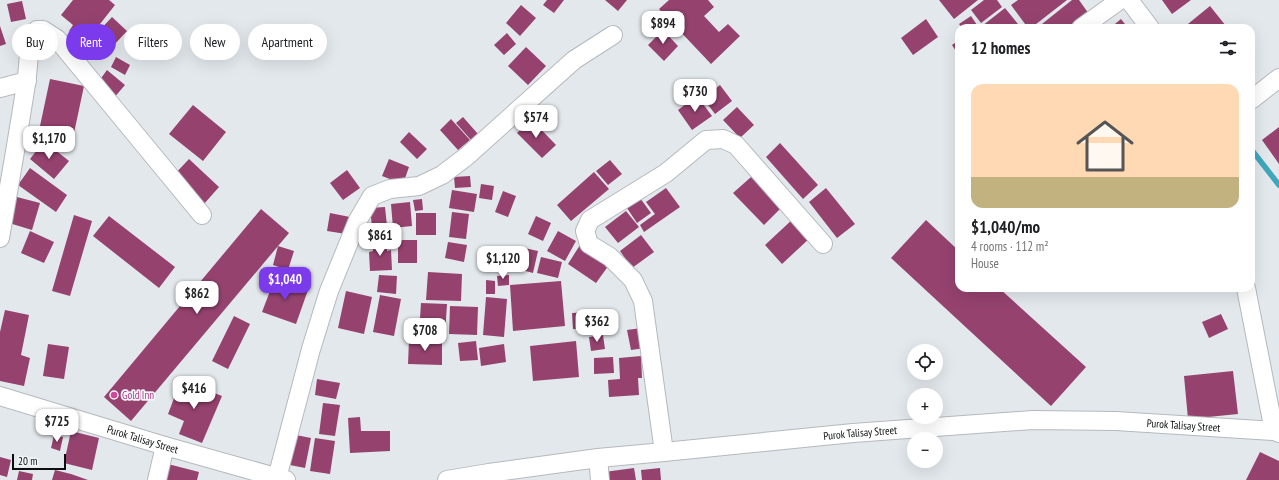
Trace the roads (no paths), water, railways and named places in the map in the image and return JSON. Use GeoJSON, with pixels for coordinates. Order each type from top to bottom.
{"type":"FeatureCollection","features":[{"type":"Feature","properties":{"kind":"street"},"geometry":{"type":"LineString","coordinates":[[1087,24],[1120,0]]}},
{"type":"Feature","properties":{"kind":"street"},"geometry":{"type":"LineString","coordinates":[[1129,0],[1147,24]]}},
{"type":"Feature","properties":{"kind":"street"},"geometry":{"type":"LineString","coordinates":[[0,238],[34,35],[37,30],[43,30],[56,39],[202,215]]}},
{"type":"Feature","properties":{"kind":"street"},"geometry":{"type":"LineString","coordinates":[[282,479],[311,349],[330,291],[358,220],[372,196],[390,189],[419,186],[442,175],[466,156],[574,60],[613,35]]}},
{"type":"Feature","properties":{"kind":"street"},"geometry":{"type":"LineString","coordinates":[[1255,97],[1279,78]]}},
{"type":"Feature","properties":{"kind":"street"},"geometry":{"type":"LineString","coordinates":[[0,88],[27,81]]}},
{"type":"Feature","properties":{"kind":"street"},"geometry":{"type":"LineString","coordinates":[[664,452],[643,301],[633,280],[610,257],[589,244],[585,231],[590,220],[666,173],[706,140],[723,138],[736,145],[823,244]]}},
{"type":"Feature","properties":{"kind":"street"},"geometry":{"type":"LineString","coordinates":[[1247,292],[1277,432]]}},
{"type":"Feature","properties":{"kind":"street","name":"Purok Talisay Street"},"geometry":{"type":"LineString","coordinates":[[0,396],[165,446],[282,479]]}},
{"type":"Feature","properties":{"kind":"street","name":"Purok Talisay Street"},"geometry":{"type":"LineString","coordinates":[[447,480],[486,476],[598,458],[853,433],[1033,420],[1116,421],[1277,432]]}},
{"type":"Feature","properties":{"kind":"street"},"geometry":{"type":"LineString","coordinates":[[157,480],[165,446]]}},
{"type":"Feature","properties":{"kind":"street"},"geometry":{"type":"LineString","coordinates":[[598,458],[600,480]]}},
{"type":"Feature","properties":{"kind":"waterway"},"geometry":{"type":"LineString","coordinates":[[1255,154],[1279,185]]}},
{"type":"Feature","properties":{"kind":"place","name":"Gold Inn"},"geometry":{"type":"Point","coordinates":[114,395]}}]}
